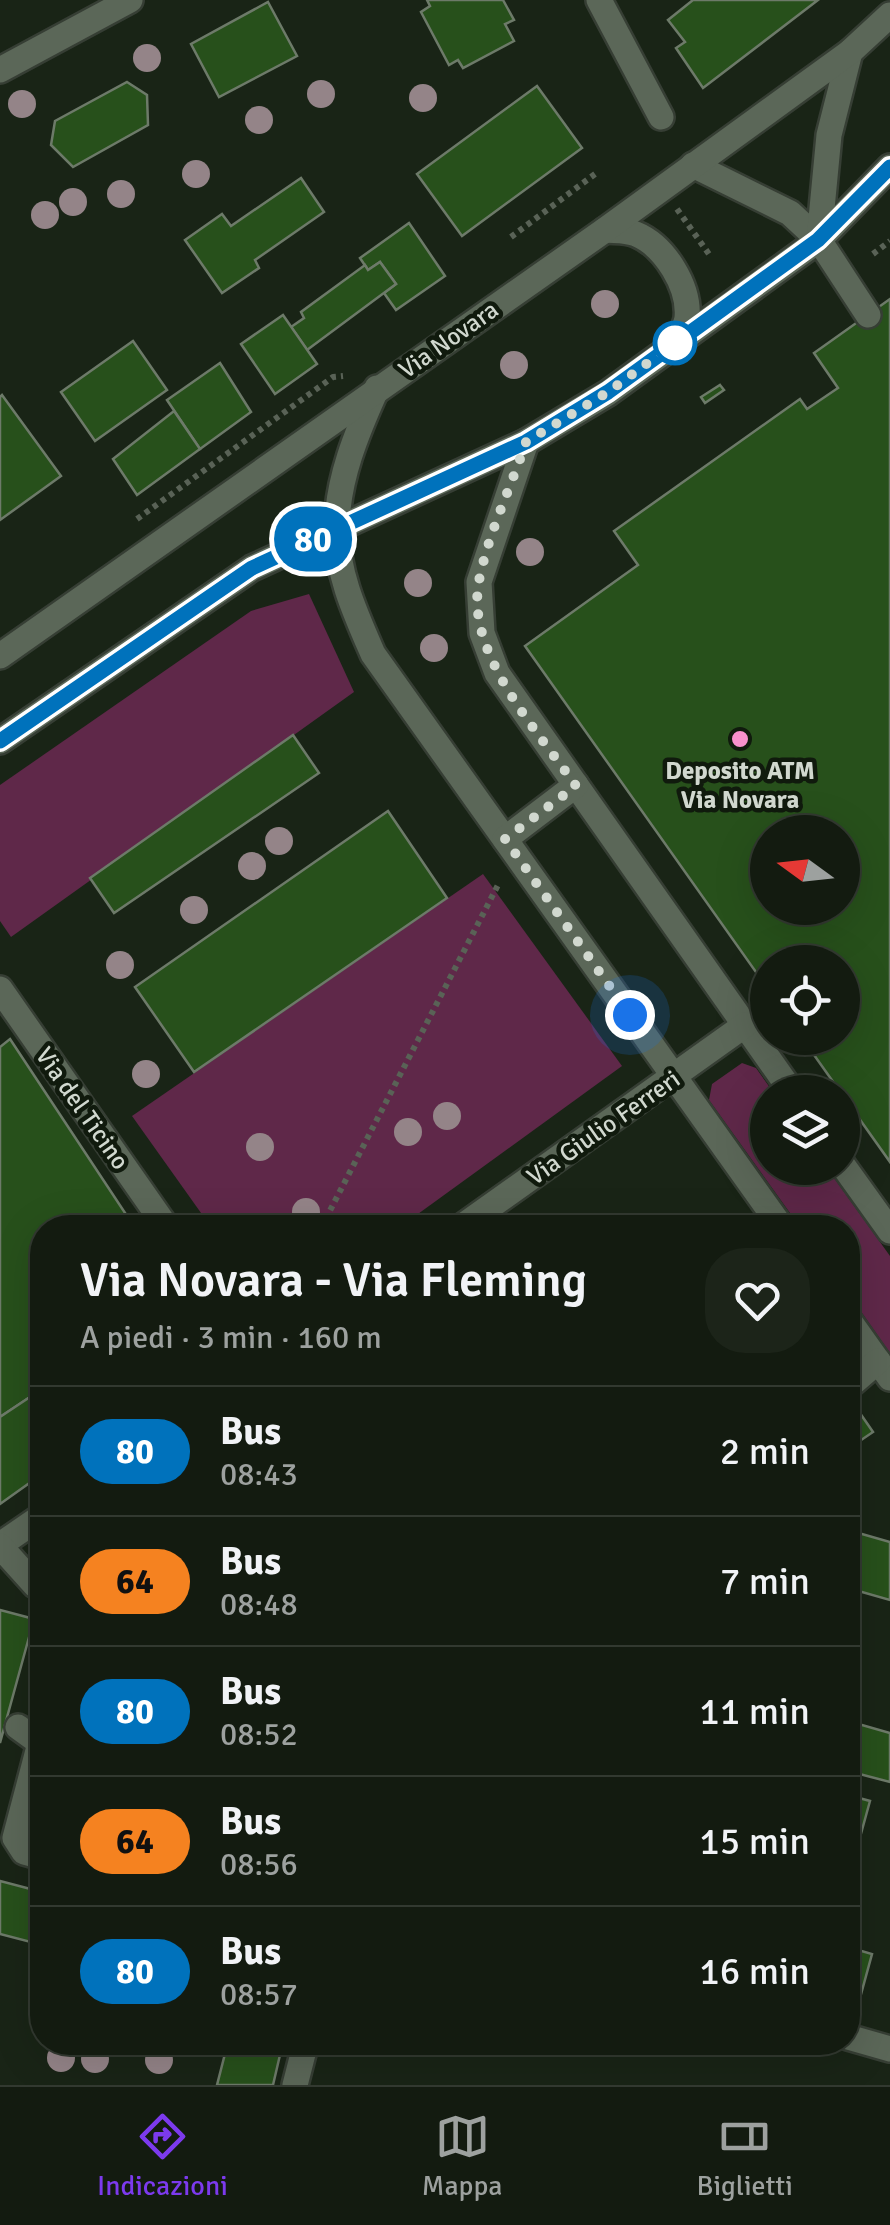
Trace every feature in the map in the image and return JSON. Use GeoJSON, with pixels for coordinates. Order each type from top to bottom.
{"type":"FeatureCollection","features":[{"type":"Feature","properties":{"kind":"street"},"geometry":{"type":"LineString","coordinates":[[0,70],[130,0]]}},
{"type":"Feature","properties":{"kind":"street"},"geometry":{"type":"LineString","coordinates":[[599,0],[661,117]]}},
{"type":"Feature","properties":{"kind":"street","name":"Via Novara"},"geometry":{"type":"LineString","coordinates":[[0,656],[605,230],[850,52],[890,15]]}},
{"type":"Feature","properties":{"kind":"street"},"geometry":{"type":"LineString","coordinates":[[818,240],[833,116],[850,52]]}},
{"type":"Feature","properties":{"kind":"street"},"geometry":{"type":"LineString","coordinates":[[693,165],[790,213],[818,240],[868,316]]}},
{"type":"Feature","properties":{"kind":"street"},"geometry":{"type":"LineString","coordinates":[[0,742],[252,568],[526,442],[608,392],[818,240],[888,174]]}},
{"type":"Feature","properties":{"kind":"street"},"geometry":{"type":"LineString","coordinates":[[605,230],[641,236],[668,260],[684,292],[687,318],[679,340]]}},
{"type":"Feature","properties":{"kind":"street"},"geometry":{"type":"LineString","coordinates":[[376,388],[352,445],[337,528],[345,582],[373,654],[773,1215]]}},
{"type":"Feature","properties":{"kind":"street"},"geometry":{"type":"LineString","coordinates":[[526,442],[479,582],[480,620],[498,673],[780,1075]]}},
{"type":"Feature","properties":{"kind":"street"},"geometry":{"type":"LineString","coordinates":[[505,839],[576,786]]}},
{"type":"Feature","properties":{"kind":"street","name":"Via del Ticino"},"geometry":{"type":"LineString","coordinates":[[0,989],[158,1215]]}},
{"type":"Feature","properties":{"kind":"street","name":"Via Giulio Ferreri"},"geometry":{"type":"LineString","coordinates":[[478,1215],[744,1026]]}},
{"type":"Feature","properties":{"kind":"street"},"geometry":{"type":"LineString","coordinates":[[857,1185],[890,1230]]}},
{"type":"Feature","properties":{"kind":"street"},"geometry":{"type":"LineString","coordinates":[[860,1336],[884,1370],[860,1381]]}},
{"type":"Feature","properties":{"kind":"street"},"geometry":{"type":"LineString","coordinates":[[30,1524],[0,1545],[30,1579]]}},
{"type":"Feature","properties":{"kind":"street"},"geometry":{"type":"LineString","coordinates":[[18,1727],[30,1736]]}},
{"type":"Feature","properties":{"kind":"street"},"geometry":{"type":"LineString","coordinates":[[30,1781],[15,1838],[24,1852],[30,1854]]}},
{"type":"Feature","properties":{"kind":"street"},"geometry":{"type":"LineString","coordinates":[[860,2040],[890,2049]]}},
{"type":"Feature","properties":{"kind":"street"},"geometry":{"type":"LineString","coordinates":[[296,2085],[303,2055]]}},
{"type":"Feature","properties":{"kind":"path"},"geometry":{"type":"LineString","coordinates":[[511,237],[600,171]]}},
{"type":"Feature","properties":{"kind":"path"},"geometry":{"type":"LineString","coordinates":[[671,200],[711,257]]}},
{"type":"Feature","properties":{"kind":"path"},"geometry":{"type":"LineString","coordinates":[[874,254],[890,241]]}},
{"type":"Feature","properties":{"kind":"path"},"geometry":{"type":"LineString","coordinates":[[329,1215],[502,877]]}},
{"type":"Feature","properties":{"kind":"shaded area"},"geometry":{"type":"Polygon","coordinates":[[[309,594],[354,692],[11,937],[0,921],[0,785],[251,611],[309,594]]]}},
{"type":"Feature","properties":{"kind":"shaded area"},"geometry":{"type":"Polygon","coordinates":[[[483,874],[622,1066],[417,1215],[202,1215],[132,1116],[483,874]]]}},
{"type":"Feature","properties":{"kind":"shaded area"},"geometry":{"type":"Polygon","coordinates":[[[742,1063],[756,1068],[761,1075],[750,1075],[750,1157],[709,1100],[712,1084],[742,1063]]]}},
{"type":"Feature","properties":{"kind":"shaded area"},"geometry":{"type":"Polygon","coordinates":[[[770,1185],[839,1185],[890,1256],[890,1353],[860,1310],[860,1215],[791,1215],[770,1185]]]}},
{"type":"Feature","properties":{"kind":"building"},"geometry":{"type":"Polygon","coordinates":[[[427,0],[503,0],[514,20],[505,24],[514,41],[463,68],[458,60],[449,65],[421,12],[430,6],[427,0]]]}},
{"type":"Feature","properties":{"kind":"building"},"geometry":{"type":"Polygon","coordinates":[[[693,0],[818,0],[703,88],[676,48],[685,42],[668,20],[693,0]]]}},
{"type":"Feature","properties":{"kind":"building"},"geometry":{"type":"Polygon","coordinates":[[[268,2],[297,56],[219,97],[191,44],[268,2]]]}},
{"type":"Feature","properties":{"kind":"building"},"geometry":{"type":"Polygon","coordinates":[[[127,82],[147,95],[148,125],[73,167],[51,145],[55,121],[127,82]]]}},
{"type":"Feature","properties":{"kind":"building"},"geometry":{"type":"Polygon","coordinates":[[[537,86],[582,148],[462,236],[417,174],[537,86]]]}},
{"type":"Feature","properties":{"kind":"building"},"geometry":{"type":"Polygon","coordinates":[[[301,178],[324,212],[255,260],[259,268],[222,293],[185,240],[222,214],[231,226],[301,178]]]}},
{"type":"Feature","properties":{"kind":"building"},"geometry":{"type":"Polygon","coordinates":[[[409,223],[445,276],[396,310],[384,293],[396,284],[380,262],[368,270],[360,258],[409,223]]]}},
{"type":"Feature","properties":{"kind":"building"},"geometry":{"type":"Polygon","coordinates":[[[380,262],[396,284],[307,350],[291,327],[304,318],[301,312],[365,265],[368,270],[380,262]]]}},
{"type":"Feature","properties":{"kind":"building","name":"Deposito ATM Via Novara"},"geometry":{"type":"Polygon","coordinates":[[[890,299],[890,1162],[860,1120],[860,1075],[828,1075],[814,1055],[860,1055],[860,945],[750,945],[750,964],[525,646],[638,565],[614,531],[800,399],[807,409],[838,388],[814,353],[890,299]]]}},
{"type":"Feature","properties":{"kind":"building"},"geometry":{"type":"Polygon","coordinates":[[[283,315],[317,364],[275,394],[241,344],[283,315]]]}},
{"type":"Feature","properties":{"kind":"building"},"geometry":{"type":"Polygon","coordinates":[[[133,341],[167,390],[95,441],[61,392],[133,341]]]}},
{"type":"Feature","properties":{"kind":"building"},"geometry":{"type":"Polygon","coordinates":[[[220,363],[251,412],[200,449],[167,400],[220,363]]]}},
{"type":"Feature","properties":{"kind":"building"},"geometry":{"type":"Polygon","coordinates":[[[720,385],[724,390],[705,403],[701,397],[720,385]]]}},
{"type":"Feature","properties":{"kind":"building"},"geometry":{"type":"Polygon","coordinates":[[[0,397],[61,476],[0,520],[0,397]]]}},
{"type":"Feature","properties":{"kind":"building"},"geometry":{"type":"Polygon","coordinates":[[[174,411],[200,449],[137,495],[113,459],[174,411]]]}},
{"type":"Feature","properties":{"kind":"building"},"geometry":{"type":"Polygon","coordinates":[[[293,735],[319,773],[114,913],[90,878],[293,735]]]}},
{"type":"Feature","properties":{"kind":"building"},"geometry":{"type":"Polygon","coordinates":[[[388,811],[447,898],[194,1072],[135,987],[388,811]]]}},
{"type":"Feature","properties":{"kind":"building"},"geometry":{"type":"Polygon","coordinates":[[[10,1039],[126,1215],[30,1215],[30,1397],[0,1417],[0,1047],[10,1039]]]}},
{"type":"Feature","properties":{"kind":"building"},"geometry":{"type":"Polygon","coordinates":[[[30,1397],[30,1483],[0,1504],[0,1417],[30,1397]]]}},
{"type":"Feature","properties":{"kind":"building"},"geometry":{"type":"Polygon","coordinates":[[[860,1413],[873,1432],[860,1441],[860,1413]]]}},
{"type":"Feature","properties":{"kind":"building"},"geometry":{"type":"Polygon","coordinates":[[[860,1533],[890,1542],[890,1600],[860,1591],[860,1533]]]}},
{"type":"Feature","properties":{"kind":"building"},"geometry":{"type":"Polygon","coordinates":[[[0,1610],[30,1618],[30,1634],[0,1743],[0,1610]]]}},
{"type":"Feature","properties":{"kind":"building"},"geometry":{"type":"Polygon","coordinates":[[[860,1724],[890,1733],[890,1782],[860,1774],[860,1724]]]}},
{"type":"Feature","properties":{"kind":"building"},"geometry":{"type":"Polygon","coordinates":[[[860,1798],[870,1801],[860,1837],[860,1798]]]}},
{"type":"Feature","properties":{"kind":"building"},"geometry":{"type":"Polygon","coordinates":[[[0,1881],[30,1889],[30,1942],[0,1934],[0,1881]]]}},
{"type":"Feature","properties":{"kind":"building"},"geometry":{"type":"Polygon","coordinates":[[[860,1950],[872,1954],[860,1998],[860,1950]]]}},
{"type":"Feature","properties":{"kind":"building"},"geometry":{"type":"Polygon","coordinates":[[[225,2055],[280,2055],[273,2085],[217,2085],[225,2055]]]}},
{"type":"Feature","properties":{"kind":"bus line","name":"80"},"geometry":{"type":"LineString","coordinates":[[0,741],[252,568],[526,442],[608,392],[818,240],[890,167]]}},
{"type":"Feature","properties":{"kind":"place","name":"Deposito ATM Via Novara"},"geometry":{"type":"Point","coordinates":[740,739]}},
{"type":"Feature","properties":{"kind":"route"},"geometry":{"type":"LineString","coordinates":[[630,1015],[505,839],[576,786],[498,673],[482,633],[479,582],[526,442],[608,392],[679,340],[675,343]]}}]}
